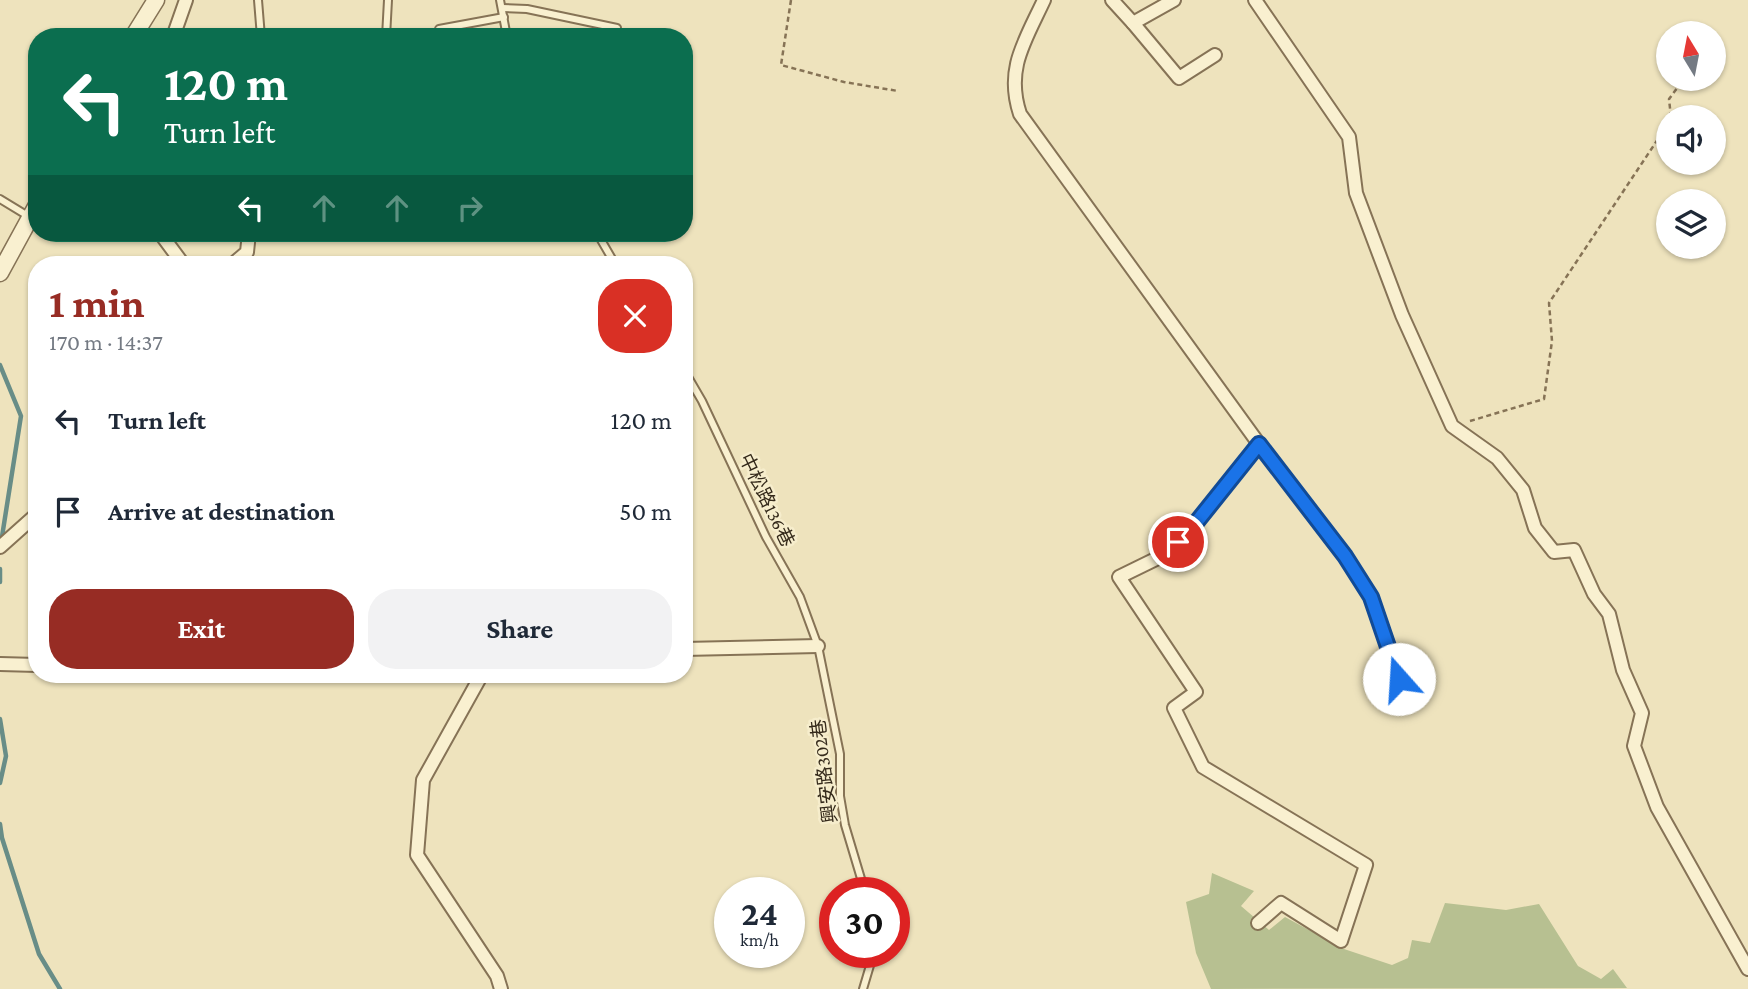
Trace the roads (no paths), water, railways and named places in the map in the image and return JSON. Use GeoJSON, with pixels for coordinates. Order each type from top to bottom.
{"type":"FeatureCollection","features":[{"type":"Feature","properties":{"kind":"street"},"geometry":{"type":"LineString","coordinates":[[139,28],[156,0]]}},
{"type":"Feature","properties":{"kind":"street"},"geometry":{"type":"LineString","coordinates":[[176,28],[186,0]]}},
{"type":"Feature","properties":{"kind":"street"},"geometry":{"type":"LineString","coordinates":[[1044,0],[1013,71],[1013,92],[1020,114],[1259,444],[1345,556],[1371,597],[1399,679]]}},
{"type":"Feature","properties":{"kind":"street"},"geometry":{"type":"LineString","coordinates":[[1112,0],[1179,78],[1215,55]]}},
{"type":"Feature","properties":{"kind":"street"},"geometry":{"type":"LineString","coordinates":[[1133,23],[1174,0]]}},
{"type":"Feature","properties":{"kind":"street"},"geometry":{"type":"LineString","coordinates":[[1256,2],[1349,137],[1356,194],[1402,315],[1452,426],[1497,458],[1523,490],[1535,528],[1554,552],[1574,550],[1594,594],[1609,614],[1623,670],[1642,713],[1634,746],[1657,807],[1748,969]]}},
{"type":"Feature","properties":{"kind":"street"},"geometry":{"type":"LineString","coordinates":[[0,273],[28,220]]}},
{"type":"Feature","properties":{"kind":"street"},"geometry":{"type":"LineString","coordinates":[[1258,923],[1281,903],[1341,941],[1366,865],[1203,767],[1174,708],[1196,692],[1119,577],[1164,555],[1191,529],[1259,444]]}},
{"type":"Feature","properties":{"kind":"street"},"geometry":{"type":"LineString","coordinates":[[0,547],[28,522]]}},
{"type":"Feature","properties":{"kind":"street"},"geometry":{"type":"LineString","coordinates":[[693,649],[818,646]]}},
{"type":"Feature","properties":{"kind":"street"},"geometry":{"type":"LineString","coordinates":[[0,664],[28,665]]}},
{"type":"Feature","properties":{"kind":"street"},"geometry":{"type":"LineString","coordinates":[[477,683],[424,780],[416,855],[497,976],[501,989]]}},
{"type":"Feature","properties":{"kind":"lane"},"geometry":{"type":"LineString","coordinates":[[258,0],[260,28]]}},
{"type":"Feature","properties":{"kind":"lane"},"geometry":{"type":"LineString","coordinates":[[386,28],[388,0]]}},
{"type":"Feature","properties":{"kind":"lane"},"geometry":{"type":"LineString","coordinates":[[500,0],[506,28]]}},
{"type":"Feature","properties":{"kind":"lane"},"geometry":{"type":"LineString","coordinates":[[502,8],[527,9],[617,27]]}},
{"type":"Feature","properties":{"kind":"lane"},"geometry":{"type":"LineString","coordinates":[[444,28],[504,17]]}},
{"type":"Feature","properties":{"kind":"lane"},"geometry":{"type":"LineString","coordinates":[[0,199],[28,209]]}},
{"type":"Feature","properties":{"kind":"lane","name":"中松路136巷"},"geometry":{"type":"LineString","coordinates":[[693,386],[766,537],[800,597],[818,646]]}},
{"type":"Feature","properties":{"kind":"lane","name":"興安路302巷"},"geometry":{"type":"LineString","coordinates":[[818,646],[840,754],[840,796],[845,825],[861,877]]}},
{"type":"Feature","properties":{"kind":"lane"},"geometry":{"type":"LineString","coordinates":[[863,989],[869,968]]}},
{"type":"Feature","properties":{"kind":"waterway"},"geometry":{"type":"LineString","coordinates":[[0,365],[21,416],[1,543]]}},
{"type":"Feature","properties":{"kind":"waterway"},"geometry":{"type":"LineString","coordinates":[[0,569],[0,582]]}},
{"type":"Feature","properties":{"kind":"waterway"},"geometry":{"type":"LineString","coordinates":[[0,719],[6,756],[0,783]]}},
{"type":"Feature","properties":{"kind":"waterway"},"geometry":{"type":"LineString","coordinates":[[0,824],[2,838],[39,954],[60,989]]}}]}
